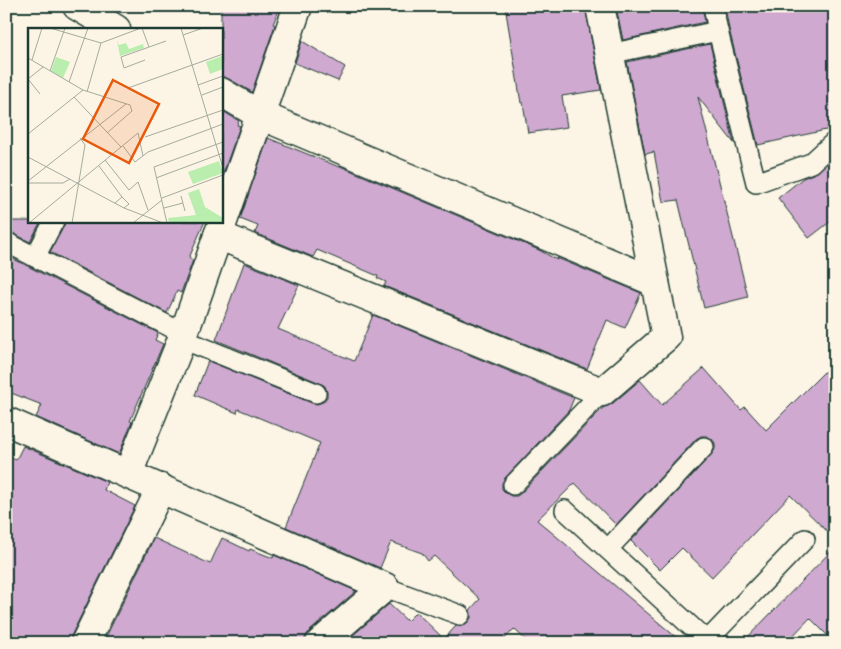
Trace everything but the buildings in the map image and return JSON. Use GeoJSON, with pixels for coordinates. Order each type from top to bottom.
{"type":"FeatureCollection","features":[{"type":"Feature","properties":{"kind":"street"},"geometry":{"type":"LineString","coordinates":[[77,6],[114,28]]}},
{"type":"Feature","properties":{"kind":"street"},"geometry":{"type":"LineString","coordinates":[[128,474],[183,336],[298,6]]}},
{"type":"Feature","properties":{"kind":"street"},"geometry":{"type":"LineString","coordinates":[[218,235],[602,392],[666,337],[600,6]]}},
{"type":"Feature","properties":{"kind":"street"},"geometry":{"type":"LineString","coordinates":[[222,93],[260,115],[655,282]]}},
{"type":"Feature","properties":{"kind":"street"},"geometry":{"type":"LineString","coordinates":[[6,421],[385,587],[320,643]]}},
{"type":"Feature","properties":{"kind":"street"},"geometry":{"type":"LineString","coordinates":[[85,643],[161,488]]}},
{"type":"Feature","properties":{"kind":"lane"},"geometry":{"type":"LineString","coordinates":[[713,6],[756,183],[811,162],[835,140]]}},
{"type":"Feature","properties":{"kind":"lane"},"geometry":{"type":"LineString","coordinates":[[609,54],[718,31]]}},
{"type":"Feature","properties":{"kind":"lane"},"geometry":{"type":"LineString","coordinates":[[35,257],[53,222]]}},
{"type":"Feature","properties":{"kind":"lane"},"geometry":{"type":"LineString","coordinates":[[6,242],[183,336],[316,393]]}},
{"type":"Feature","properties":{"kind":"lane"},"geometry":{"type":"LineString","coordinates":[[513,485],[602,392]]}},
{"type":"Feature","properties":{"kind":"lane"},"geometry":{"type":"LineString","coordinates":[[608,550],[704,447]]}},
{"type":"Feature","properties":{"kind":"lane"},"geometry":{"type":"LineString","coordinates":[[565,510],[708,642],[805,539]]}},
{"type":"Feature","properties":{"kind":"lane"},"geometry":{"type":"LineString","coordinates":[[385,587],[460,615]]}}]}
